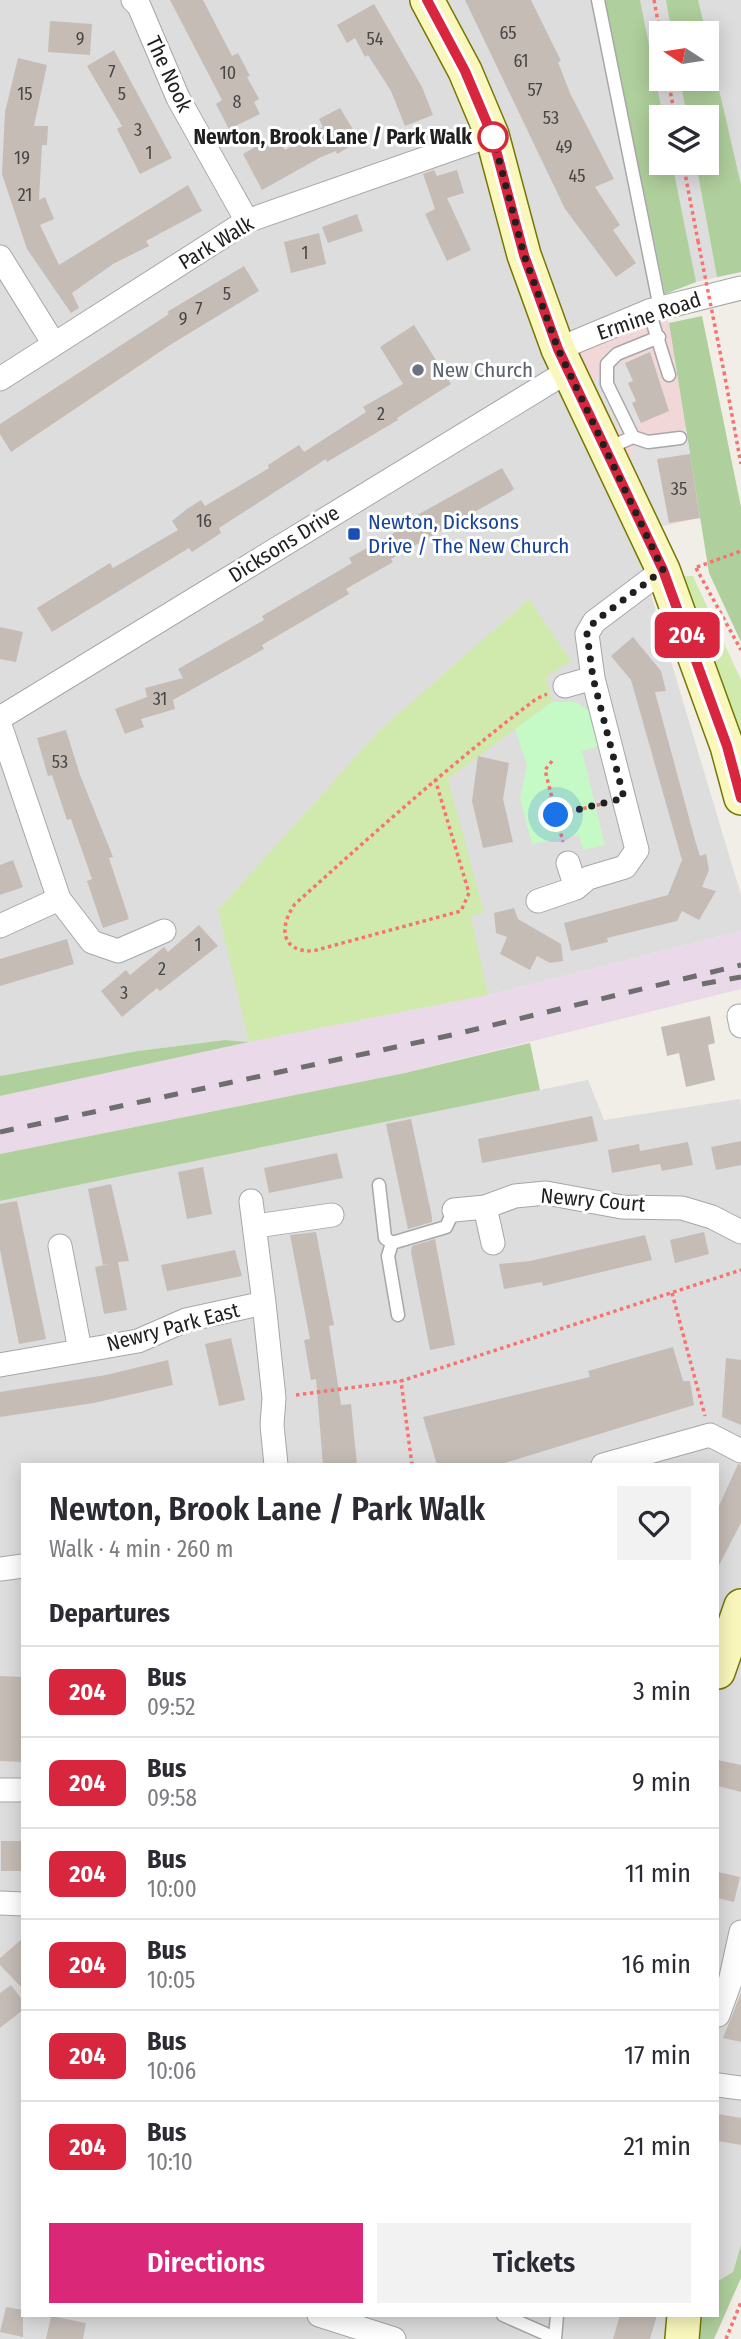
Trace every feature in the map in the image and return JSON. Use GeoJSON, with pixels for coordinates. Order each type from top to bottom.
{"type":"FeatureCollection","features":[{"type":"Feature","properties":{"kind":"street","name":"The Nook"},"geometry":{"type":"LineString","coordinates":[[132,0],[139,6],[178,98],[247,221]]}},
{"type":"Feature","properties":{"kind":"street"},"geometry":{"type":"LineString","coordinates":[[427,0],[465,71],[492,135],[524,255],[563,360],[619,443],[727,746],[741,798]]}},
{"type":"Feature","properties":{"kind":"street","name":"Park Walk"},"geometry":{"type":"LineString","coordinates":[[0,379],[247,221],[492,135]]}},
{"type":"Feature","properties":{"kind":"street"},"geometry":{"type":"LineString","coordinates":[[0,257],[54,344]]}},
{"type":"Feature","properties":{"kind":"street","name":"Ermine Road"},"geometry":{"type":"LineString","coordinates":[[563,360],[654,309],[741,288]]}},
{"type":"Feature","properties":{"kind":"street","name":"Dicksons Drive"},"geometry":{"type":"LineString","coordinates":[[0,719],[563,360]]}},
{"type":"Feature","properties":{"kind":"street"},"geometry":{"type":"LineString","coordinates":[[538,901],[576,888],[589,878],[625,867],[637,850],[593,678],[587,634],[594,622],[663,570]]}},
{"type":"Feature","properties":{"kind":"street"},"geometry":{"type":"LineString","coordinates":[[565,686],[593,678]]}},
{"type":"Feature","properties":{"kind":"street"},"geometry":{"type":"LineString","coordinates":[[0,725],[59,899],[92,942],[118,951],[164,931]]}},
{"type":"Feature","properties":{"kind":"street"},"geometry":{"type":"LineString","coordinates":[[568,863],[576,888]]}},
{"type":"Feature","properties":{"kind":"street"},"geometry":{"type":"LineString","coordinates":[[0,926],[59,899]]}},
{"type":"Feature","properties":{"kind":"street","name":"Newry Court"},"geometry":{"type":"LineString","coordinates":[[454,1209],[485,1208],[515,1196],[546,1193],[622,1207],[682,1208],[712,1217],[741,1232]]}},
{"type":"Feature","properties":{"kind":"street","name":"Newry Park East"},"geometry":{"type":"LineString","coordinates":[[251,1201],[274,1398],[272,1425],[276,1463]]}},
{"type":"Feature","properties":{"kind":"street"},"geometry":{"type":"LineString","coordinates":[[485,1208],[493,1243]]}},
{"type":"Feature","properties":{"kind":"street"},"geometry":{"type":"LineString","coordinates":[[256,1226],[332,1215]]}},
{"type":"Feature","properties":{"kind":"street"},"geometry":{"type":"LineString","coordinates":[[60,1246],[80,1350]]}},
{"type":"Feature","properties":{"kind":"street","name":"Newry Park East"},"geometry":{"type":"LineString","coordinates":[[0,1365],[138,1341],[186,1320],[264,1303]]}},
{"type":"Feature","properties":{"kind":"street"},"geometry":{"type":"LineString","coordinates":[[610,1463],[710,1435],[741,1451]]}},
{"type":"Feature","properties":{"kind":"street"},"geometry":{"type":"LineString","coordinates":[[0,1569],[21,1566]]}},
{"type":"Feature","properties":{"kind":"street"},"geometry":{"type":"LineString","coordinates":[[719,1669],[741,1606]]}},
{"type":"Feature","properties":{"kind":"street"},"geometry":{"type":"LineString","coordinates":[[0,1790],[21,1790]]}},
{"type":"Feature","properties":{"kind":"street"},"geometry":{"type":"LineString","coordinates":[[0,1903],[21,1904]]}},
{"type":"Feature","properties":{"kind":"street"},"geometry":{"type":"LineString","coordinates":[[719,2012],[730,1982],[731,1946]]}},
{"type":"Feature","properties":{"kind":"street"},"geometry":{"type":"LineString","coordinates":[[719,2085],[741,2088]]}},
{"type":"Feature","properties":{"kind":"street"},"geometry":{"type":"LineString","coordinates":[[324,2317],[394,2339]]}},
{"type":"Feature","properties":{"kind":"street"},"geometry":{"type":"LineString","coordinates":[[682,2339],[684,2317]]}},
{"type":"Feature","properties":{"kind":"lane"},"geometry":{"type":"LineString","coordinates":[[598,0],[659,337],[669,375]]}},
{"type":"Feature","properties":{"kind":"lane"},"geometry":{"type":"LineString","coordinates":[[659,337],[617,354],[607,364],[607,384],[619,443],[680,438]]}},
{"type":"Feature","properties":{"kind":"lane"},"geometry":{"type":"LineString","coordinates":[[379,1185],[385,1238],[392,1243]]}},
{"type":"Feature","properties":{"kind":"lane"},"geometry":{"type":"LineString","coordinates":[[392,1243],[446,1227],[454,1209]]}},
{"type":"Feature","properties":{"kind":"lane"},"geometry":{"type":"LineString","coordinates":[[392,1243],[388,1256],[398,1315]]}},
{"type":"Feature","properties":{"kind":"lane"},"geometry":{"type":"LineString","coordinates":[[507,2317],[555,2339],[557,2317]]}},
{"type":"Feature","properties":{"kind":"path"},"geometry":{"type":"LineString","coordinates":[[654,0],[658,21]]}},
{"type":"Feature","properties":{"kind":"path"},"geometry":{"type":"LineString","coordinates":[[685,175],[741,464]]}},
{"type":"Feature","properties":{"kind":"path"},"geometry":{"type":"LineString","coordinates":[[741,551],[696,568],[741,650]]}},
{"type":"Feature","properties":{"kind":"path"},"geometry":{"type":"LineString","coordinates":[[435,779],[469,893],[461,911],[313,951],[301,951],[291,945],[284,932],[285,917],[295,904],[435,779],[536,699],[565,686]]}},
{"type":"Feature","properties":{"kind":"path"},"geometry":{"type":"LineString","coordinates":[[552,761],[545,770],[568,863]]}},
{"type":"Feature","properties":{"kind":"path"},"geometry":{"type":"LineString","coordinates":[[556,815],[624,798]]}},
{"type":"Feature","properties":{"kind":"path"},"geometry":{"type":"LineString","coordinates":[[274,1398],[401,1381],[741,1270]]}},
{"type":"Feature","properties":{"kind":"path"},"geometry":{"type":"LineString","coordinates":[[672,1293],[710,1435]]}},
{"type":"Feature","properties":{"kind":"path"},"geometry":{"type":"LineString","coordinates":[[401,1381],[412,1463]]}},
{"type":"Feature","properties":{"kind":"path"},"geometry":{"type":"LineString","coordinates":[[726,2339],[741,2302]]}},
{"type":"Feature","properties":{"kind":"shaded area"},"geometry":{"type":"Polygon","coordinates":[[[0,0],[741,0],[741,272],[696,282],[540,343],[643,568],[741,895],[741,931],[488,995],[249,1042],[225,1040],[138,1051],[0,1076],[0,0]]]}},
{"type":"Feature","properties":{"kind":"shaded area"},"geometry":{"type":"Polygon","coordinates":[[[660,308],[669,323],[700,518],[644,530],[558,349],[660,308]]]}},
{"type":"Feature","properties":{"kind":"shaded area"},"geometry":{"type":"Polygon","coordinates":[[[625,363],[633,381],[628,384],[636,401],[632,403],[641,424],[620,434],[593,380],[625,363]]]}},
{"type":"Feature","properties":{"kind":"shaded area"},"geometry":{"type":"Polygon","coordinates":[[[686,428],[690,454],[657,460],[669,523],[661,525],[630,458],[634,448],[650,437],[686,428]]]}},
{"type":"Feature","properties":{"kind":"shaded area"},"geometry":{"type":"Polygon","coordinates":[[[741,931],[741,989],[405,1073],[0,1154],[0,1096],[249,1042],[488,995],[741,931]]]}},
{"type":"Feature","properties":{"kind":"shaded area"},"geometry":{"type":"Polygon","coordinates":[[[588,1080],[604,1120],[740,1099],[741,2245],[733,2272],[719,2280],[719,1463],[21,1463],[21,2317],[699,2317],[698,2339],[0,2339],[0,1201],[588,1080]]]}},
{"type":"Feature","properties":{"kind":"green space"},"geometry":{"type":"Polygon","coordinates":[[[605,0],[640,0],[649,46],[649,91],[658,91],[661,105],[649,105],[649,175],[674,175],[696,282],[665,294],[605,0]]]}},
{"type":"Feature","properties":{"kind":"green space"},"geometry":{"type":"Polygon","coordinates":[[[666,0],[698,0],[703,21],[670,21],[666,0]]]}},
{"type":"Feature","properties":{"kind":"green space"},"geometry":{"type":"Polygon","coordinates":[[[719,89],[741,185],[741,272],[717,277],[698,175],[719,175],[719,105],[685,105],[682,91],[719,89]]]}},
{"type":"Feature","properties":{"kind":"green space"},"geometry":{"type":"Polygon","coordinates":[[[702,316],[741,507],[741,642],[709,573],[669,323],[702,316]]]}},
{"type":"Feature","properties":{"kind":"green space"},"geometry":{"type":"Polygon","coordinates":[[[693,576],[741,680],[741,766],[672,577],[693,576]]]}},
{"type":"Feature","properties":{"kind":"green space"},"geometry":{"type":"Polygon","coordinates":[[[529,599],[571,661],[546,677],[552,702],[448,779],[484,912],[471,916],[488,995],[249,1042],[218,910],[379,731],[529,599]]]}},
{"type":"Feature","properties":{"kind":"green space"},"geometry":{"type":"Polygon","coordinates":[[[552,702],[576,702],[589,711],[598,746],[582,751],[605,845],[583,850],[579,835],[532,844],[520,799],[527,765],[515,729],[552,702]]]}},
{"type":"Feature","properties":{"kind":"green space"},"geometry":{"type":"Polygon","coordinates":[[[225,1040],[249,1042],[0,1096],[0,1076],[138,1051],[225,1040]]]}},
{"type":"Feature","properties":{"kind":"green space"},"geometry":{"type":"Polygon","coordinates":[[[530,1043],[540,1090],[0,1201],[0,1154],[405,1073],[530,1043]]]}},
{"type":"Feature","properties":{"kind":"green space"},"geometry":{"type":"Polygon","coordinates":[[[741,2245],[741,2278],[714,2339],[698,2339],[699,2317],[719,2317],[719,2280],[733,2272],[741,2245]]]}},
{"type":"Feature","properties":{"kind":"building"},"geometry":{"type":"Polygon","coordinates":[[[170,0],[203,0],[232,56],[238,53],[250,76],[247,77],[259,99],[254,102],[260,114],[229,129],[216,104],[222,100],[170,0]]]}},
{"type":"Feature","properties":{"kind":"building"},"geometry":{"type":"Polygon","coordinates":[[[465,0],[531,0],[561,61],[558,62],[570,93],[614,179],[595,187],[620,225],[613,230],[636,263],[616,277],[565,209],[465,0]]]}},
{"type":"Feature","properties":{"kind":"building"},"geometry":{"type":"Polygon","coordinates":[[[374,4],[422,87],[433,115],[405,126],[391,91],[368,55],[365,57],[355,38],[347,43],[337,25],[374,4]]]}},
{"type":"Feature","properties":{"kind":"building"},"geometry":{"type":"Polygon","coordinates":[[[50,21],[92,24],[90,55],[48,52],[50,21]]]}},
{"type":"Feature","properties":{"kind":"building"},"geometry":{"type":"Polygon","coordinates":[[[114,50],[172,158],[140,174],[117,129],[122,126],[87,66],[114,50]]]}},
{"type":"Feature","properties":{"kind":"building"},"geometry":{"type":"Polygon","coordinates":[[[18,58],[47,65],[34,126],[48,126],[47,145],[42,145],[39,200],[45,197],[54,219],[40,225],[59,265],[188,185],[202,211],[146,241],[149,246],[113,264],[72,293],[79,308],[71,313],[27,249],[2,174],[5,112],[18,58]]]}},
{"type":"Feature","properties":{"kind":"building"},"geometry":{"type":"Polygon","coordinates":[[[340,108],[360,141],[337,154],[336,151],[321,157],[262,190],[243,154],[276,135],[285,150],[323,127],[319,119],[340,108]]]}},
{"type":"Feature","properties":{"kind":"building"},"geometry":{"type":"Polygon","coordinates":[[[434,170],[437,176],[457,170],[464,193],[447,198],[471,250],[447,261],[425,214],[435,209],[423,174],[434,170]]]}},
{"type":"Feature","properties":{"kind":"building"},"geometry":{"type":"Polygon","coordinates":[[[357,214],[363,231],[328,243],[322,227],[357,214]]]}},
{"type":"Feature","properties":{"kind":"building"},"geometry":{"type":"Polygon","coordinates":[[[319,233],[326,264],[291,273],[284,242],[319,233]]]}},
{"type":"Feature","properties":{"kind":"building"},"geometry":{"type":"Polygon","coordinates":[[[244,266],[259,291],[170,345],[11,452],[0,434],[0,424],[169,314],[167,312],[244,266]]]}},
{"type":"Feature","properties":{"kind":"building"},"geometry":{"type":"Polygon","coordinates":[[[414,325],[451,384],[397,418],[398,420],[327,462],[326,459],[219,528],[221,533],[192,552],[189,548],[52,632],[37,608],[110,563],[113,568],[178,530],[172,521],[187,509],[201,500],[205,506],[269,468],[268,465],[299,445],[304,452],[366,412],[363,407],[403,384],[380,347],[414,325]]]}},
{"type":"Feature","properties":{"kind":"building"},"geometry":{"type":"Polygon","coordinates":[[[650,352],[669,411],[641,423],[632,403],[636,401],[628,383],[633,381],[625,363],[650,352]]]}},
{"type":"Feature","properties":{"kind":"building"},"geometry":{"type":"Polygon","coordinates":[[[690,454],[700,518],[669,523],[657,459],[690,454]]]}},
{"type":"Feature","properties":{"kind":"building"},"geometry":{"type":"Polygon","coordinates":[[[502,468],[514,489],[510,492],[391,559],[393,562],[346,589],[349,594],[262,645],[264,649],[173,700],[175,709],[141,719],[144,727],[125,734],[115,709],[147,697],[145,688],[183,678],[178,669],[264,620],[262,616],[352,563],[349,558],[394,533],[392,529],[502,468]]]}},
{"type":"Feature","properties":{"kind":"building"},"geometry":{"type":"Polygon","coordinates":[[[0,627],[23,632],[16,662],[0,659],[0,627]]]}},
{"type":"Feature","properties":{"kind":"building"},"geometry":{"type":"Polygon","coordinates":[[[633,637],[661,671],[666,691],[655,692],[700,856],[706,854],[709,870],[702,887],[716,891],[699,920],[682,911],[677,921],[607,938],[608,942],[571,951],[564,923],[668,895],[682,860],[631,680],[611,656],[633,637]]]}},
{"type":"Feature","properties":{"kind":"building"},"geometry":{"type":"Polygon","coordinates":[[[66,730],[80,775],[113,857],[109,858],[129,919],[103,928],[87,881],[92,879],[71,819],[67,820],[52,775],[48,776],[37,738],[66,730]]]}},
{"type":"Feature","properties":{"kind":"building"},"geometry":{"type":"Polygon","coordinates":[[[478,756],[509,763],[503,799],[513,842],[483,848],[472,801],[478,756]]]}},
{"type":"Feature","properties":{"kind":"building"},"geometry":{"type":"Polygon","coordinates":[[[13,860],[23,887],[0,895],[0,865],[13,860]]]}},
{"type":"Feature","properties":{"kind":"building"},"geometry":{"type":"Polygon","coordinates":[[[514,908],[518,919],[561,944],[563,961],[550,963],[537,956],[530,970],[500,954],[507,937],[496,933],[494,913],[514,908]]]}},
{"type":"Feature","properties":{"kind":"building"},"geometry":{"type":"Polygon","coordinates":[[[199,925],[218,946],[160,991],[157,988],[122,1017],[101,991],[126,970],[130,975],[164,947],[168,952],[199,925]]]}},
{"type":"Feature","properties":{"kind":"building"},"geometry":{"type":"Polygon","coordinates":[[[67,939],[74,964],[0,986],[0,959],[67,939]]]}},
{"type":"Feature","properties":{"kind":"building"},"geometry":{"type":"Polygon","coordinates":[[[710,1016],[715,1043],[708,1045],[715,1080],[686,1087],[679,1053],[667,1056],[661,1027],[710,1016]]]}},
{"type":"Feature","properties":{"kind":"building"},"geometry":{"type":"Polygon","coordinates":[[[592,1116],[598,1141],[482,1163],[478,1139],[592,1116]]]}},
{"type":"Feature","properties":{"kind":"building"},"geometry":{"type":"Polygon","coordinates":[[[411,1119],[432,1222],[408,1229],[386,1124],[411,1119]]]}},
{"type":"Feature","properties":{"kind":"building"},"geometry":{"type":"Polygon","coordinates":[[[741,1141],[741,1165],[716,1170],[711,1147],[741,1141]]]}},
{"type":"Feature","properties":{"kind":"building"},"geometry":{"type":"Polygon","coordinates":[[[688,1142],[693,1165],[662,1171],[660,1164],[612,1173],[608,1150],[639,1144],[640,1151],[688,1142]]]}},
{"type":"Feature","properties":{"kind":"building"},"geometry":{"type":"Polygon","coordinates":[[[337,1153],[343,1178],[269,1193],[264,1168],[337,1153]]]}},
{"type":"Feature","properties":{"kind":"building"},"geometry":{"type":"Polygon","coordinates":[[[203,1167],[212,1214],[187,1219],[178,1172],[203,1167]]]}},
{"type":"Feature","properties":{"kind":"building"},"geometry":{"type":"Polygon","coordinates":[[[111,1184],[129,1261],[118,1262],[127,1310],[104,1314],[95,1267],[110,1264],[103,1265],[88,1189],[111,1184]]]}},
{"type":"Feature","properties":{"kind":"building"},"geometry":{"type":"Polygon","coordinates":[[[17,1201],[46,1339],[19,1344],[0,1250],[0,1204],[17,1201]]]}},
{"type":"Feature","properties":{"kind":"building"},"geometry":{"type":"Polygon","coordinates":[[[316,1232],[334,1325],[329,1326],[341,1405],[351,1404],[357,1463],[323,1463],[316,1379],[311,1380],[304,1340],[310,1339],[290,1235],[316,1232]]]}},
{"type":"Feature","properties":{"kind":"building"},"geometry":{"type":"Polygon","coordinates":[[[704,1232],[709,1254],[675,1263],[670,1240],[704,1232]]]}},
{"type":"Feature","properties":{"kind":"building"},"geometry":{"type":"Polygon","coordinates":[[[645,1235],[652,1260],[543,1286],[542,1282],[504,1289],[499,1264],[530,1261],[645,1235]]]}},
{"type":"Feature","properties":{"kind":"building"},"geometry":{"type":"Polygon","coordinates":[[[435,1239],[455,1345],[430,1350],[411,1252],[412,1246],[435,1239]]]}},
{"type":"Feature","properties":{"kind":"building"},"geometry":{"type":"Polygon","coordinates":[[[235,1250],[242,1276],[167,1291],[161,1265],[235,1250]]]}},
{"type":"Feature","properties":{"kind":"building"},"geometry":{"type":"Polygon","coordinates":[[[231,1338],[245,1400],[219,1406],[205,1344],[231,1338]]]}},
{"type":"Feature","properties":{"kind":"building"},"geometry":{"type":"Polygon","coordinates":[[[673,1347],[683,1381],[690,1381],[694,1405],[505,1463],[436,1463],[423,1417],[590,1377],[588,1371],[673,1347]]]}},
{"type":"Feature","properties":{"kind":"building"},"geometry":{"type":"Polygon","coordinates":[[[726,1358],[741,1360],[741,1425],[722,1417],[726,1358]]]}},
{"type":"Feature","properties":{"kind":"building"},"geometry":{"type":"Polygon","coordinates":[[[168,1360],[173,1385],[94,1403],[0,1417],[0,1392],[106,1375],[168,1360]]]}},
{"type":"Feature","properties":{"kind":"building"},"geometry":{"type":"Polygon","coordinates":[[[738,1464],[741,1465],[741,1523],[719,1565],[719,1506],[738,1464]]]}},
{"type":"Feature","properties":{"kind":"building"},"geometry":{"type":"Polygon","coordinates":[[[0,1676],[21,1677],[21,1762],[0,1761],[0,1676]]]}},
{"type":"Feature","properties":{"kind":"building"},"geometry":{"type":"Polygon","coordinates":[[[719,1760],[741,1765],[741,1792],[719,1786],[719,1760]]]}},
{"type":"Feature","properties":{"kind":"building"},"geometry":{"type":"Polygon","coordinates":[[[1,1841],[21,1841],[21,1871],[1,1871],[1,1841]]]}},
{"type":"Feature","properties":{"kind":"building"},"geometry":{"type":"Polygon","coordinates":[[[719,1872],[740,1877],[734,1902],[719,1898],[719,1872]]]}},
{"type":"Feature","properties":{"kind":"building"},"geometry":{"type":"Polygon","coordinates":[[[21,1940],[21,1987],[0,1965],[0,1958],[21,1940]]]}},
{"type":"Feature","properties":{"kind":"building"},"geometry":{"type":"Polygon","coordinates":[[[11,1985],[21,1998],[21,2012],[0,2028],[0,1993],[11,1985]]]}},
{"type":"Feature","properties":{"kind":"building"},"geometry":{"type":"Polygon","coordinates":[[[741,1993],[741,2042],[723,2038],[741,1993]]]}},
{"type":"Feature","properties":{"kind":"building"},"geometry":{"type":"Polygon","coordinates":[[[719,2114],[741,2118],[741,2145],[719,2141],[719,2114]]]}},
{"type":"Feature","properties":{"kind":"building"},"geometry":{"type":"Polygon","coordinates":[[[6,2307],[21,2310],[23,2337],[0,2332],[6,2307]]]}},
{"type":"Feature","properties":{"kind":"building"},"geometry":{"type":"Polygon","coordinates":[[[51,2317],[86,2323],[83,2339],[46,2339],[51,2317]]]}},
{"type":"Feature","properties":{"kind":"building"},"geometry":{"type":"Polygon","coordinates":[[[619,2317],[656,2317],[650,2339],[613,2339],[619,2317]]]}},
{"type":"Feature","properties":{"kind":"railway"},"geometry":{"type":"LineString","coordinates":[[0,1132],[452,1035],[741,965]]}},
{"type":"Feature","properties":{"kind":"railway"},"geometry":{"type":"LineString","coordinates":[[702,984],[741,977]]}},
{"type":"Feature","properties":{"kind":"bus line","name":"204"},"geometry":{"type":"LineString","coordinates":[[427,0],[465,71],[492,135],[524,255],[558,349],[663,570],[727,746],[741,798]]}},
{"type":"Feature","properties":{"kind":"place","name":"Newton, Brook Lane / Park Walk"},"geometry":{"type":"Point","coordinates":[493,137]}},
{"type":"Feature","properties":{"kind":"place","name":"New Church"},"geometry":{"type":"Point","coordinates":[418,370]}},
{"type":"Feature","properties":{"kind":"place","name":"Newton, Dicksons Drive / The New Church"},"geometry":{"type":"Point","coordinates":[354,534]}},
{"type":"Feature","properties":{"kind":"route"},"geometry":{"type":"LineString","coordinates":[[493,137],[492,135],[524,255],[558,349],[663,570],[594,622],[587,634],[593,678],[624,798],[556,815]]}}]}
